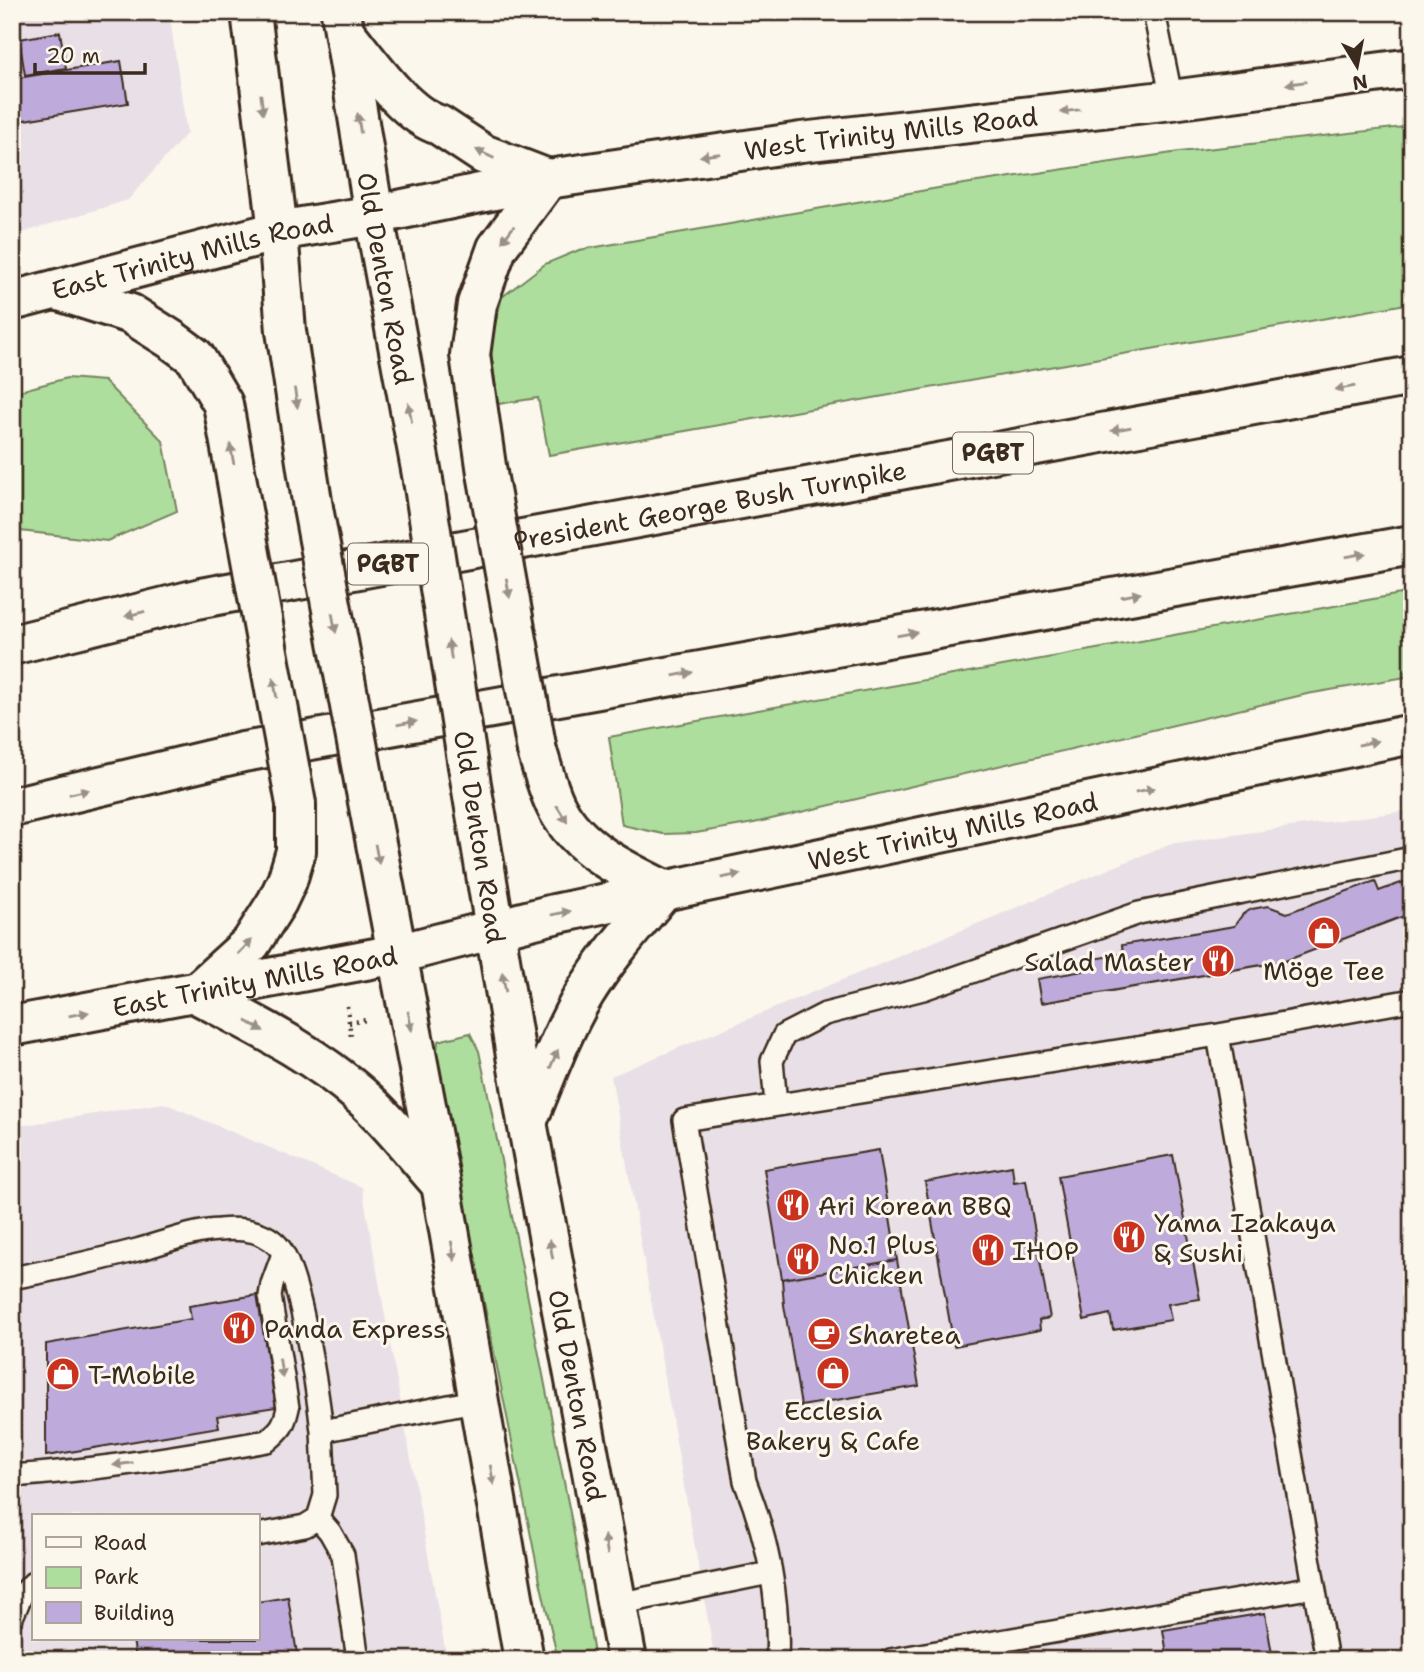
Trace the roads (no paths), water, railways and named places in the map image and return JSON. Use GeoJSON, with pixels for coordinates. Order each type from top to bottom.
{"type":"FeatureCollection","features":[{"type":"Feature","properties":{"kind":"main road"},"geometry":{"type":"LineString","coordinates":[[251,12],[278,231],[286,331],[313,508],[441,1184],[524,1660]]}},
{"type":"Feature","properties":{"kind":"main road"},"geometry":{"type":"LineString","coordinates":[[343,22],[394,94],[431,123],[439,125],[483,154],[548,179],[497,248],[477,304],[470,355],[487,473],[537,751],[557,808],[572,830],[587,845],[622,869],[664,890],[614,949],[584,995],[527,1122]]}},
{"type":"Feature","properties":{"kind":"main road","name":"Old Denton Road"},"geometry":{"type":"LineString","coordinates":[[343,22],[374,215],[423,480],[527,1122],[627,1660]]}},
{"type":"Feature","properties":{"kind":"main road","name":"West Trinity Mills Road"},"geometry":{"type":"LineString","coordinates":[[374,215],[548,179],[801,142],[1172,100],[1412,68]]}},
{"type":"Feature","properties":{"kind":"main road","name":"East Trinity Mills Road"},"geometry":{"type":"LineString","coordinates":[[12,301],[278,231],[374,215]]}},
{"type":"Feature","properties":{"kind":"main road"},"geometry":{"type":"LineString","coordinates":[[56,290],[131,314],[172,340],[195,357],[223,404],[296,804],[296,851],[277,902],[251,943],[195,993],[254,1024],[330,1070],[362,1097],[441,1184]]}},
{"type":"Feature","properties":{"kind":"main road","name":"President George Bush Turnpike"},"geometry":{"type":"LineString","coordinates":[[12,645],[201,598],[1412,376]]}},
{"type":"Feature","properties":{"kind":"main road"},"geometry":{"type":"LineString","coordinates":[[12,807],[243,752],[1412,545]]}},
{"type":"Feature","properties":{"kind":"main road","name":"West Trinity Mills Road"},"geometry":{"type":"LineString","coordinates":[[495,928],[664,890],[1412,734]]}},
{"type":"Feature","properties":{"kind":"main road","name":"East Trinity Mills Road"},"geometry":{"type":"LineString","coordinates":[[12,1026],[397,954],[495,928]]}},
{"type":"Feature","properties":{"kind":"lane"},"geometry":{"type":"LineString","coordinates":[[1154,12],[1172,100]]}},
{"type":"Feature","properties":{"kind":"lane"},"geometry":{"type":"LineString","coordinates":[[776,1104],[772,1061],[784,1035],[825,1014],[923,989],[1139,914],[1412,858]]}},
{"type":"Feature","properties":{"kind":"lane"},"geometry":{"type":"LineString","coordinates":[[777,1660],[778,1626],[770,1573],[760,1519],[746,1481],[684,1120],[1218,1035],[1412,1000]]}},
{"type":"Feature","properties":{"kind":"lane"},"geometry":{"type":"LineString","coordinates":[[1218,1035],[1327,1660]]}},
{"type":"Feature","properties":{"kind":"lane"},"geometry":{"type":"LineString","coordinates":[[12,1278],[77,1266],[218,1230],[250,1230],[267,1236],[280,1247],[292,1273],[317,1387],[325,1495],[318,1518],[304,1526],[259,1535]]}},
{"type":"Feature","properties":{"kind":"lane"},"geometry":{"type":"LineString","coordinates":[[12,1476],[66,1472],[267,1441],[284,1425],[288,1408],[270,1296],[283,1254]]}},
{"type":"Feature","properties":{"kind":"lane"},"geometry":{"type":"LineString","coordinates":[[322,1431],[479,1400]]}},
{"type":"Feature","properties":{"kind":"lane"},"geometry":{"type":"LineString","coordinates":[[318,1518],[330,1532],[343,1555],[358,1660]]}},
{"type":"Feature","properties":{"kind":"lane"},"geometry":{"type":"LineString","coordinates":[[617,1604],[770,1573]]}},
{"type":"Feature","properties":{"kind":"lane"},"geometry":{"type":"LineString","coordinates":[[12,1617],[21,1597],[32,1584]]}},
{"type":"Feature","properties":{"kind":"lane"},"geometry":{"type":"LineString","coordinates":[[890,1660],[1314,1587]]}},
{"type":"Feature","properties":{"kind":"place","name":"Möge Tee"},"geometry":{"type":"Point","coordinates":[1324,933]}},
{"type":"Feature","properties":{"kind":"place","name":"Salad Master"},"geometry":{"type":"Point","coordinates":[1218,961]}},
{"type":"Feature","properties":{"kind":"place","name":"Ari Korean BBQ"},"geometry":{"type":"Point","coordinates":[793,1205]}},
{"type":"Feature","properties":{"kind":"place","name":"Yama Izakaya & Sushi"},"geometry":{"type":"Point","coordinates":[1129,1237]}},
{"type":"Feature","properties":{"kind":"place","name":"IHOP"},"geometry":{"type":"Point","coordinates":[988,1250]}},
{"type":"Feature","properties":{"kind":"place","name":"No.1 Plus Chicken"},"geometry":{"type":"Point","coordinates":[803,1259]}},
{"type":"Feature","properties":{"kind":"place","name":"Panda Express"},"geometry":{"type":"Point","coordinates":[239,1328]}},
{"type":"Feature","properties":{"kind":"place","name":"Sharetea"},"geometry":{"type":"Point","coordinates":[824,1334]}},
{"type":"Feature","properties":{"kind":"place","name":"Ecclesia Bakery & Cafe"},"geometry":{"type":"Point","coordinates":[833,1373]}},
{"type":"Feature","properties":{"kind":"place","name":"T-Mobile"},"geometry":{"type":"Point","coordinates":[63,1374]}}]}
